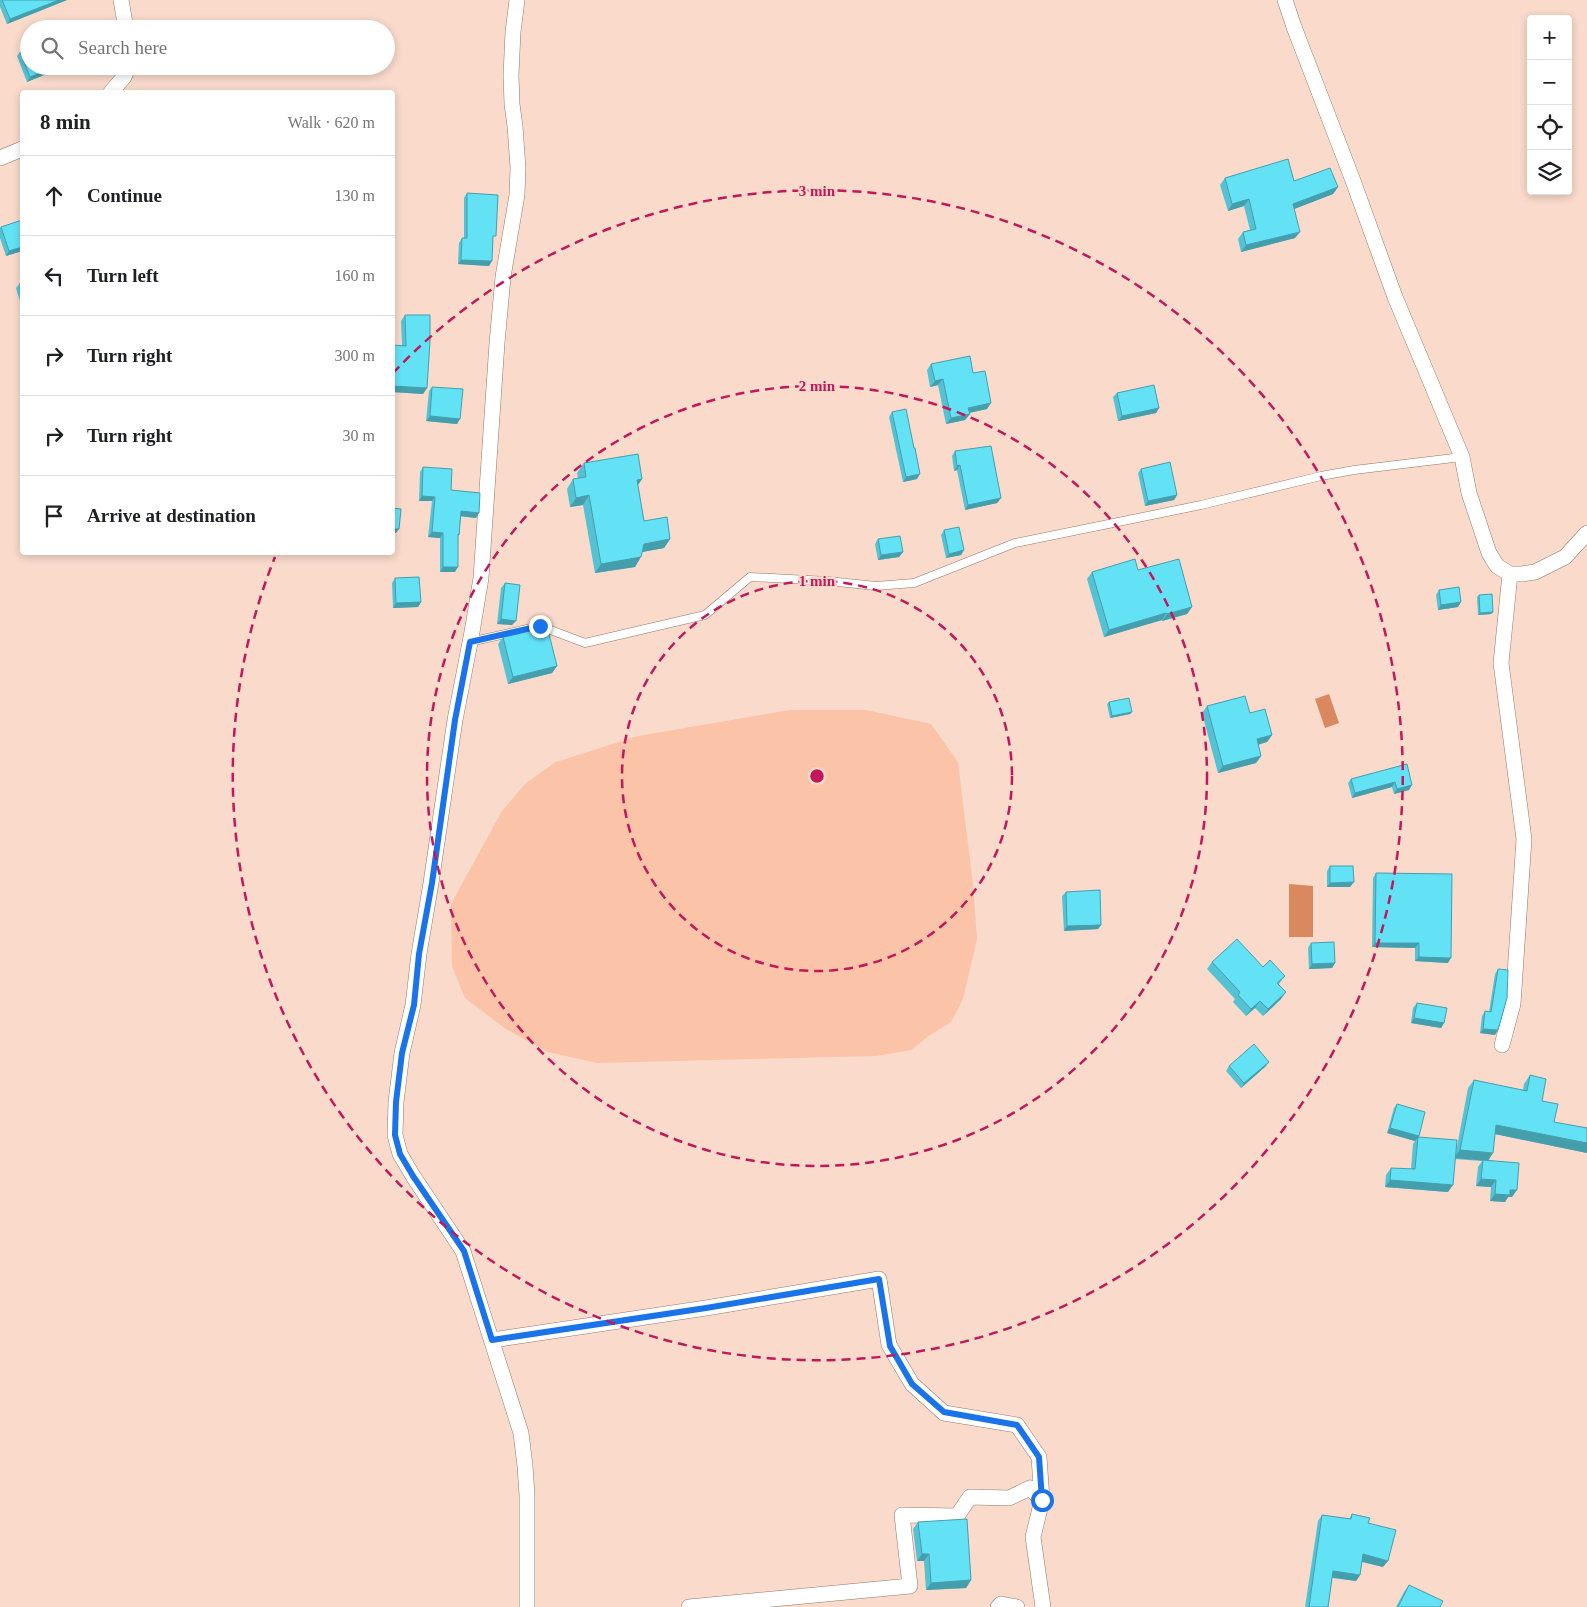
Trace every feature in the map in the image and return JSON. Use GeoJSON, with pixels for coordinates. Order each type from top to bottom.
{"type":"FeatureCollection","features":[{"type":"Feature","properties":{"kind":"street"},"geometry":{"type":"LineString","coordinates":[[121,0],[124,20]]}},
{"type":"Feature","properties":{"kind":"street"},"geometry":{"type":"LineString","coordinates":[[517,0],[511,75],[512,104],[516,126],[517,195],[503,277],[496,343],[481,578],[455,720],[432,883],[419,954],[414,1005],[402,1053],[396,1102],[395,1135],[400,1154],[413,1176],[464,1251],[521,1433],[527,1494],[527,1607]]}},
{"type":"Feature","properties":{"kind":"street"},"geometry":{"type":"LineString","coordinates":[[1285,0],[1395,297],[1462,457],[1468,493],[1489,553],[1497,566],[1510,574],[1535,572],[1565,557],[1587,532]]}},
{"type":"Feature","properties":{"kind":"street"},"geometry":{"type":"LineString","coordinates":[[113,90],[125,75]]}},
{"type":"Feature","properties":{"kind":"street"},"geometry":{"type":"LineString","coordinates":[[0,158],[20,150]]}},
{"type":"Feature","properties":{"kind":"street"},"geometry":{"type":"LineString","coordinates":[[1502,1045],[1513,1004],[1524,839],[1501,663],[1510,574]]}},
{"type":"Feature","properties":{"kind":"street"},"geometry":{"type":"LineString","coordinates":[[492,1340],[706,1308],[879,1279],[890,1346],[912,1384],[944,1412],[1017,1425],[1039,1457],[1042,1500],[1033,1536],[1043,1607]]}},
{"type":"Feature","properties":{"kind":"street"},"geometry":{"type":"LineString","coordinates":[[689,1607],[910,1586],[902,1515],[957,1516],[970,1497],[1009,1498],[1030,1488],[1042,1500]]}},
{"type":"Feature","properties":{"kind":"street"},"geometry":{"type":"LineString","coordinates":[[998,1607],[1001,1604],[1018,1607]]}},
{"type":"Feature","properties":{"kind":"lane"},"geometry":{"type":"LineString","coordinates":[[470,642],[540,626],[585,643],[705,615],[750,577],[828,581],[876,586],[914,583],[1015,543],[1201,505],[1322,476],[1354,470],[1462,457]]}},
{"type":"Feature","properties":{"kind":"shaded area"},"geometry":{"type":"Polygon","coordinates":[[[1329,694],[1339,723],[1325,728],[1315,699],[1329,694]]]}},
{"type":"Feature","properties":{"kind":"shaded area"},"geometry":{"type":"Polygon","coordinates":[[[790,710],[866,710],[931,724],[958,762],[973,885],[977,939],[963,999],[951,1022],[911,1050],[876,1056],[597,1063],[548,1052],[506,1029],[465,998],[452,966],[451,904],[502,811],[526,783],[556,762],[638,736],[790,710]]]}},
{"type":"Feature","properties":{"kind":"shaded area"},"geometry":{"type":"Polygon","coordinates":[[[1289,884],[1313,886],[1313,937],[1289,937],[1289,884]]]}},
{"type":"Feature","properties":{"kind":"building"},"geometry":{"type":"Polygon","coordinates":[[[2,0],[59,0],[10,19],[2,0]]]}},
{"type":"Feature","properties":{"kind":"building"},"geometry":{"type":"Polygon","coordinates":[[[1288,159],[1294,181],[1330,168],[1338,187],[1293,204],[1300,232],[1246,245],[1243,232],[1256,229],[1249,199],[1232,204],[1225,178],[1288,159]]]}},
{"type":"Feature","properties":{"kind":"building"},"geometry":{"type":"Polygon","coordinates":[[[467,193],[498,195],[496,236],[493,236],[492,261],[461,260],[462,238],[467,238],[467,193]]]}},
{"type":"Feature","properties":{"kind":"building"},"geometry":{"type":"Polygon","coordinates":[[[20,221],[20,248],[9,251],[1,227],[20,221]]]}},
{"type":"Feature","properties":{"kind":"building"},"geometry":{"type":"Polygon","coordinates":[[[405,315],[430,315],[427,388],[395,386],[395,345],[406,346],[405,315]]]}},
{"type":"Feature","properties":{"kind":"building"},"geometry":{"type":"Polygon","coordinates":[[[970,356],[973,373],[985,371],[991,403],[968,408],[970,414],[951,418],[943,379],[935,381],[931,364],[970,356]]]}},
{"type":"Feature","properties":{"kind":"building"},"geometry":{"type":"Polygon","coordinates":[[[1154,385],[1159,408],[1122,416],[1117,393],[1154,385]]]}},
{"type":"Feature","properties":{"kind":"building"},"geometry":{"type":"Polygon","coordinates":[[[432,387],[463,389],[460,419],[430,416],[432,387]]]}},
{"type":"Feature","properties":{"kind":"building"},"geometry":{"type":"Polygon","coordinates":[[[906,409],[920,474],[906,477],[892,412],[906,409]]]}},
{"type":"Feature","properties":{"kind":"building"},"geometry":{"type":"Polygon","coordinates":[[[991,446],[1001,498],[968,505],[960,465],[957,466],[955,451],[991,446]]]}},
{"type":"Feature","properties":{"kind":"building"},"geometry":{"type":"Polygon","coordinates":[[[638,454],[642,479],[637,480],[644,521],[667,517],[670,539],[644,544],[641,557],[601,564],[589,495],[576,498],[573,479],[586,477],[584,463],[638,454]]]}},
{"type":"Feature","properties":{"kind":"building"},"geometry":{"type":"Polygon","coordinates":[[[1170,462],[1177,495],[1148,501],[1141,469],[1170,462]]]}},
{"type":"Feature","properties":{"kind":"building"},"geometry":{"type":"Polygon","coordinates":[[[423,467],[452,469],[451,490],[480,493],[479,513],[461,511],[458,534],[458,567],[443,567],[443,533],[432,532],[435,497],[422,496],[423,467]]]}},
{"type":"Feature","properties":{"kind":"building"},"geometry":{"type":"Polygon","coordinates":[[[395,508],[401,509],[399,529],[395,529],[395,508]]]}},
{"type":"Feature","properties":{"kind":"building"},"geometry":{"type":"Polygon","coordinates":[[[959,527],[964,550],[949,554],[944,530],[959,527]]]}},
{"type":"Feature","properties":{"kind":"building"},"geometry":{"type":"Polygon","coordinates":[[[900,536],[903,552],[881,555],[878,539],[900,536]]]}},
{"type":"Feature","properties":{"kind":"building"},"geometry":{"type":"Polygon","coordinates":[[[1135,559],[1138,570],[1179,559],[1192,607],[1109,630],[1092,572],[1135,559]]]}},
{"type":"Feature","properties":{"kind":"building"},"geometry":{"type":"Polygon","coordinates":[[[419,577],[421,602],[396,603],[395,578],[419,577]]]}},
{"type":"Feature","properties":{"kind":"building"},"geometry":{"type":"Polygon","coordinates":[[[505,583],[520,585],[516,621],[501,619],[505,583]]]}},
{"type":"Feature","properties":{"kind":"building"},"geometry":{"type":"Polygon","coordinates":[[[1459,587],[1461,602],[1441,605],[1439,590],[1459,587]]]}},
{"type":"Feature","properties":{"kind":"building"},"geometry":{"type":"Polygon","coordinates":[[[1492,594],[1493,612],[1480,613],[1479,595],[1492,594]]]}},
{"type":"Feature","properties":{"kind":"building"},"geometry":{"type":"Polygon","coordinates":[[[547,626],[557,666],[513,677],[503,637],[547,626]]]}},
{"type":"Feature","properties":{"kind":"building"},"geometry":{"type":"Polygon","coordinates":[[[1245,696],[1250,713],[1265,709],[1272,735],[1257,739],[1261,756],[1223,766],[1207,706],[1245,696]]]}},
{"type":"Feature","properties":{"kind":"building"},"geometry":{"type":"Polygon","coordinates":[[[1129,698],[1132,712],[1112,716],[1109,702],[1129,698]]]}},
{"type":"Feature","properties":{"kind":"building"},"geometry":{"type":"Polygon","coordinates":[[[1407,764],[1412,785],[1397,789],[1395,782],[1355,793],[1351,779],[1407,764]]]}},
{"type":"Feature","properties":{"kind":"building"},"geometry":{"type":"Polygon","coordinates":[[[1330,866],[1353,866],[1354,882],[1330,883],[1330,866]]]}},
{"type":"Feature","properties":{"kind":"building"},"geometry":{"type":"Polygon","coordinates":[[[1376,873],[1452,874],[1451,958],[1419,957],[1419,943],[1375,943],[1376,873]]]}},
{"type":"Feature","properties":{"kind":"building"},"geometry":{"type":"Polygon","coordinates":[[[1100,890],[1101,925],[1067,926],[1066,892],[1100,890]]]}},
{"type":"Feature","properties":{"kind":"building"},"geometry":{"type":"Polygon","coordinates":[[[1237,939],[1263,967],[1270,960],[1285,976],[1277,983],[1286,992],[1268,1009],[1260,1001],[1251,1009],[1238,995],[1240,992],[1212,962],[1237,939]]]}},
{"type":"Feature","properties":{"kind":"building"},"geometry":{"type":"Polygon","coordinates":[[[1334,942],[1335,963],[1312,964],[1311,943],[1334,942]]]}},
{"type":"Feature","properties":{"kind":"building"},"geometry":{"type":"Polygon","coordinates":[[[1498,969],[1508,970],[1507,998],[1498,1030],[1483,1029],[1485,1011],[1491,1012],[1498,969]]]}},
{"type":"Feature","properties":{"kind":"building"},"geometry":{"type":"Polygon","coordinates":[[[1417,1003],[1447,1008],[1444,1023],[1414,1018],[1417,1003]]]}},
{"type":"Feature","properties":{"kind":"building"},"geometry":{"type":"Polygon","coordinates":[[[1254,1044],[1269,1062],[1244,1083],[1229,1066],[1254,1044]]]}},
{"type":"Feature","properties":{"kind":"building"},"geometry":{"type":"Polygon","coordinates":[[[1530,1075],[1546,1079],[1542,1101],[1558,1104],[1554,1122],[1587,1128],[1587,1143],[1496,1125],[1493,1153],[1460,1150],[1474,1080],[1527,1091],[1530,1075]]]}},
{"type":"Feature","properties":{"kind":"building"},"geometry":{"type":"Polygon","coordinates":[[[1397,1104],[1425,1112],[1419,1136],[1390,1128],[1397,1104]]]}},
{"type":"Feature","properties":{"kind":"building"},"geometry":{"type":"Polygon","coordinates":[[[1418,1137],[1457,1140],[1453,1185],[1390,1180],[1391,1168],[1415,1169],[1418,1137]]]}},
{"type":"Feature","properties":{"kind":"building"},"geometry":{"type":"Polygon","coordinates":[[[1483,1160],[1519,1163],[1517,1190],[1510,1190],[1510,1195],[1495,1194],[1496,1180],[1481,1179],[1483,1160]]]}},
{"type":"Feature","properties":{"kind":"building"},"geometry":{"type":"Polygon","coordinates":[[[1352,1514],[1370,1518],[1368,1523],[1396,1530],[1388,1561],[1363,1554],[1360,1575],[1333,1571],[1328,1607],[1309,1607],[1322,1515],[1351,1519],[1352,1514]]]}},
{"type":"Feature","properties":{"kind":"building"},"geometry":{"type":"Polygon","coordinates":[[[967,1519],[971,1580],[931,1583],[929,1554],[922,1554],[918,1522],[967,1519]]]}},
{"type":"Feature","properties":{"kind":"building"},"geometry":{"type":"Polygon","coordinates":[[[1409,1585],[1443,1601],[1440,1607],[1398,1607],[1409,1585]]]}},
{"type":"Feature","properties":{"kind":"route"},"geometry":{"type":"LineString","coordinates":[[540,626],[470,642],[455,720],[432,883],[419,954],[414,1005],[402,1053],[396,1102],[395,1135],[400,1154],[464,1251],[492,1340],[706,1308],[879,1279],[890,1346],[912,1384],[944,1412],[1017,1425],[1039,1457],[1042,1500]]}}]}
